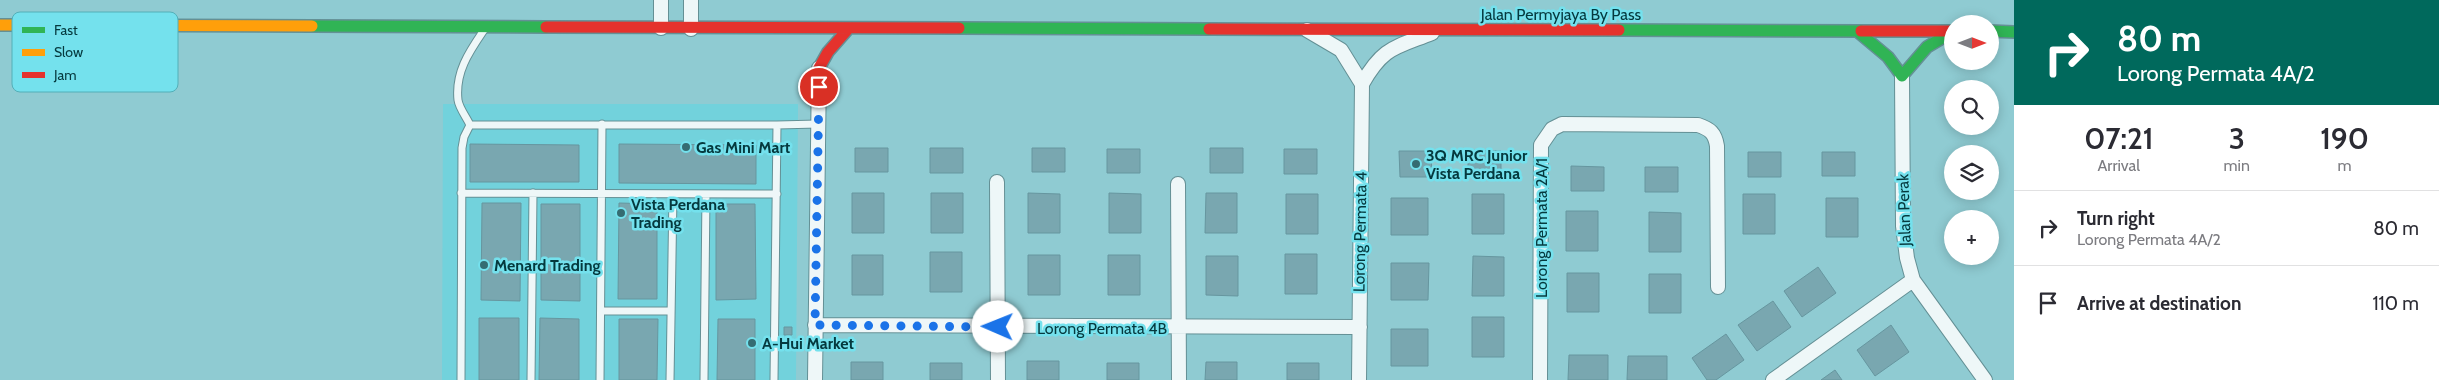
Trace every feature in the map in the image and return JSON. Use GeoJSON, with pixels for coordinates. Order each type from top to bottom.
{"type":"FeatureCollection","features":[{"type":"Feature","properties":{"kind":"main road","name":"Jalan Permyjaya By Pass"},"geometry":{"type":"LineString","coordinates":[[178,25],[487,26],[691,29],[1944,31]]}},
{"type":"Feature","properties":{"kind":"main road"},"geometry":{"type":"LineString","coordinates":[[819,68],[828,52],[849,28]]}},
{"type":"Feature","properties":{"kind":"main road"},"geometry":{"type":"LineString","coordinates":[[1857,31],[1888,57],[1902,76],[1927,47],[1944,36]]}},
{"type":"Feature","properties":{"kind":"main road"},"geometry":{"type":"LineString","coordinates":[[1999,31],[2014,32]]}},
{"type":"Feature","properties":{"kind":"street"},"geometry":{"type":"LineString","coordinates":[[661,0],[661,28]]}},
{"type":"Feature","properties":{"kind":"street"},"geometry":{"type":"LineString","coordinates":[[691,0],[691,29]]}},
{"type":"Feature","properties":{"kind":"street"},"geometry":{"type":"LineString","coordinates":[[1307,29],[1341,50],[1362,84],[1373,65],[1385,52],[1439,30]]}},
{"type":"Feature","properties":{"kind":"street"},"geometry":{"type":"LineString","coordinates":[[815,380],[819,68]]}},
{"type":"Feature","properties":{"kind":"street","name":"Jalan Perak"},"geometry":{"type":"LineString","coordinates":[[1902,76],[1903,241],[1913,280],[1985,380]]}},
{"type":"Feature","properties":{"kind":"street","name":"Lorong Permata 4"},"geometry":{"type":"LineString","coordinates":[[1359,380],[1362,84]]}},
{"type":"Feature","properties":{"kind":"street","name":"Lorong Permata 2A/1"},"geometry":{"type":"LineString","coordinates":[[1540,380],[1541,145],[1552,129],[1562,124],[1698,125],[1708,128],[1715,135],[1718,287]]}},
{"type":"Feature","properties":{"kind":"street"},"geometry":{"type":"LineString","coordinates":[[997,182],[998,380]]}},
{"type":"Feature","properties":{"kind":"street"},"geometry":{"type":"LineString","coordinates":[[1178,184],[1178,380]]}},
{"type":"Feature","properties":{"kind":"street"},"geometry":{"type":"LineString","coordinates":[[1773,380],[1913,280]]}},
{"type":"Feature","properties":{"kind":"street","name":"Lorong Permata 4B"},"geometry":{"type":"LineString","coordinates":[[815,325],[1179,328],[1360,327]]}},
{"type":"Feature","properties":{"kind":"lane"},"geometry":{"type":"LineString","coordinates":[[470,125],[458,101],[459,75],[467,54],[487,26]]}},
{"type":"Feature","properties":{"kind":"lane"},"geometry":{"type":"LineString","coordinates":[[600,380],[602,124]]}},
{"type":"Feature","properties":{"kind":"lane"},"geometry":{"type":"LineString","coordinates":[[470,125],[818,124]]}},
{"type":"Feature","properties":{"kind":"lane"},"geometry":{"type":"LineString","coordinates":[[461,380],[462,148],[464,137],[470,125]]}},
{"type":"Feature","properties":{"kind":"lane"},"geometry":{"type":"LineString","coordinates":[[774,380],[777,125]]}},
{"type":"Feature","properties":{"kind":"lane"},"geometry":{"type":"LineString","coordinates":[[461,193],[777,194]]}},
{"type":"Feature","properties":{"kind":"lane"},"geometry":{"type":"LineString","coordinates":[[531,380],[533,193]]}},
{"type":"Feature","properties":{"kind":"lane"},"geometry":{"type":"LineString","coordinates":[[670,380],[673,194]]}},
{"type":"Feature","properties":{"kind":"lane"},"geometry":{"type":"LineString","coordinates":[[704,380],[706,194]]}},
{"type":"Feature","properties":{"kind":"lane"},"geometry":{"type":"LineString","coordinates":[[601,311],[670,311]]}},
{"type":"Feature","properties":{"kind":"shaded area"},"geometry":{"type":"Polygon","coordinates":[[[443,104],[798,104],[796,380],[442,380],[443,104]]]}},
{"type":"Feature","properties":{"kind":"building"},"geometry":{"type":"Polygon","coordinates":[[[470,144],[579,145],[579,182],[470,182],[470,144]]]}},
{"type":"Feature","properties":{"kind":"building"},"geometry":{"type":"Polygon","coordinates":[[[619,144],[756,145],[756,184],[619,183],[619,144]]]}},
{"type":"Feature","properties":{"kind":"building"},"geometry":{"type":"Polygon","coordinates":[[[855,148],[888,148],[888,172],[855,172],[855,148]]]}},
{"type":"Feature","properties":{"kind":"building"},"geometry":{"type":"Polygon","coordinates":[[[930,148],[963,148],[963,173],[930,173],[930,148]]]}},
{"type":"Feature","properties":{"kind":"building"},"geometry":{"type":"Polygon","coordinates":[[[1032,148],[1065,148],[1065,172],[1032,172],[1032,148]]]}},
{"type":"Feature","properties":{"kind":"building"},"geometry":{"type":"Polygon","coordinates":[[[1210,148],[1243,148],[1243,173],[1210,173],[1210,148]]]}},
{"type":"Feature","properties":{"kind":"building"},"geometry":{"type":"Polygon","coordinates":[[[1107,149],[1140,149],[1140,173],[1107,173],[1107,149]]]}},
{"type":"Feature","properties":{"kind":"building"},"geometry":{"type":"Polygon","coordinates":[[[1284,149],[1317,149],[1317,174],[1284,174],[1284,149]]]}},
{"type":"Feature","properties":{"kind":"building"},"geometry":{"type":"Polygon","coordinates":[[[1468,150],[1501,151],[1501,175],[1468,175],[1468,150]]]}},
{"type":"Feature","properties":{"kind":"building","name":"3Q MRC Junior Vista Perdana"},"geometry":{"type":"Polygon","coordinates":[[[1399,151],[1431,151],[1432,177],[1400,177],[1399,151]]]}},
{"type":"Feature","properties":{"kind":"building"},"geometry":{"type":"Polygon","coordinates":[[[1748,152],[1781,152],[1781,177],[1748,177],[1748,152]]]}},
{"type":"Feature","properties":{"kind":"building"},"geometry":{"type":"Polygon","coordinates":[[[1822,152],[1855,152],[1855,176],[1822,176],[1822,152]]]}},
{"type":"Feature","properties":{"kind":"building"},"geometry":{"type":"Polygon","coordinates":[[[1571,166],[1604,167],[1604,191],[1571,191],[1571,166]]]}},
{"type":"Feature","properties":{"kind":"building"},"geometry":{"type":"Polygon","coordinates":[[[1645,167],[1678,167],[1678,192],[1645,192],[1645,167]]]}},
{"type":"Feature","properties":{"kind":"building"},"geometry":{"type":"Polygon","coordinates":[[[852,193],[884,193],[884,233],[852,233],[852,193]]]}},
{"type":"Feature","properties":{"kind":"building"},"geometry":{"type":"Polygon","coordinates":[[[931,193],[963,193],[963,233],[931,233],[931,193]]]}},
{"type":"Feature","properties":{"kind":"building"},"geometry":{"type":"Polygon","coordinates":[[[1028,193],[1060,194],[1060,233],[1028,233],[1028,193]]]}},
{"type":"Feature","properties":{"kind":"building"},"geometry":{"type":"Polygon","coordinates":[[[1109,193],[1141,194],[1141,233],[1109,233],[1109,193]]]}},
{"type":"Feature","properties":{"kind":"building"},"geometry":{"type":"Polygon","coordinates":[[[1206,193],[1237,193],[1237,233],[1205,233],[1206,193]]]}},
{"type":"Feature","properties":{"kind":"building"},"geometry":{"type":"Polygon","coordinates":[[[1286,194],[1318,194],[1318,234],[1286,234],[1286,194]]]}},
{"type":"Feature","properties":{"kind":"building"},"geometry":{"type":"Polygon","coordinates":[[[1472,194],[1504,194],[1504,234],[1472,234],[1472,194]]]}},
{"type":"Feature","properties":{"kind":"building"},"geometry":{"type":"Polygon","coordinates":[[[1743,194],[1775,194],[1775,234],[1743,234],[1743,194]]]}},
{"type":"Feature","properties":{"kind":"building"},"geometry":{"type":"Polygon","coordinates":[[[1391,198],[1428,198],[1428,235],[1391,235],[1391,198]]]}},
{"type":"Feature","properties":{"kind":"building"},"geometry":{"type":"Polygon","coordinates":[[[1826,198],[1858,198],[1858,237],[1826,237],[1826,198]]]}},
{"type":"Feature","properties":{"kind":"building"},"geometry":{"type":"Polygon","coordinates":[[[482,203],[521,203],[520,301],[481,300],[482,203]]]}},
{"type":"Feature","properties":{"kind":"building"},"geometry":{"type":"Polygon","coordinates":[[[619,203],[657,204],[657,299],[618,299],[619,203]]]}},
{"type":"Feature","properties":{"kind":"building"},"geometry":{"type":"Polygon","coordinates":[[[541,204],[580,204],[580,301],[541,300],[541,204]]]}},
{"type":"Feature","properties":{"kind":"building"},"geometry":{"type":"Polygon","coordinates":[[[716,204],[755,204],[756,299],[716,300],[716,204]]]}},
{"type":"Feature","properties":{"kind":"building"},"geometry":{"type":"Polygon","coordinates":[[[1566,211],[1598,211],[1598,251],[1566,251],[1566,211]]]}},
{"type":"Feature","properties":{"kind":"building"},"geometry":{"type":"Polygon","coordinates":[[[1649,212],[1681,213],[1681,252],[1649,252],[1649,212]]]}},
{"type":"Feature","properties":{"kind":"building"},"geometry":{"type":"Polygon","coordinates":[[[930,252],[962,252],[962,292],[930,292],[930,252]]]}},
{"type":"Feature","properties":{"kind":"building"},"geometry":{"type":"Polygon","coordinates":[[[1285,254],[1317,254],[1317,294],[1285,294],[1285,254]]]}},
{"type":"Feature","properties":{"kind":"building"},"geometry":{"type":"Polygon","coordinates":[[[852,255],[883,255],[883,295],[852,295],[852,255]]]}},
{"type":"Feature","properties":{"kind":"building"},"geometry":{"type":"Polygon","coordinates":[[[1028,255],[1060,255],[1060,295],[1028,295],[1028,255]]]}},
{"type":"Feature","properties":{"kind":"building"},"geometry":{"type":"Polygon","coordinates":[[[1108,255],[1140,255],[1140,295],[1108,295],[1108,255]]]}},
{"type":"Feature","properties":{"kind":"building"},"geometry":{"type":"Polygon","coordinates":[[[1206,256],[1238,256],[1238,296],[1206,295],[1206,256]]]}},
{"type":"Feature","properties":{"kind":"building"},"geometry":{"type":"Polygon","coordinates":[[[1473,256],[1504,257],[1504,296],[1472,296],[1473,256]]]}},
{"type":"Feature","properties":{"kind":"building"},"geometry":{"type":"Polygon","coordinates":[[[1391,263],[1429,263],[1428,300],[1391,300],[1391,263]]]}},
{"type":"Feature","properties":{"kind":"building"},"geometry":{"type":"Polygon","coordinates":[[[1818,267],[1836,293],[1802,317],[1784,291],[1818,267]]]}},
{"type":"Feature","properties":{"kind":"building"},"geometry":{"type":"Polygon","coordinates":[[[1567,273],[1599,273],[1599,312],[1567,312],[1567,273]]]}},
{"type":"Feature","properties":{"kind":"building"},"geometry":{"type":"Polygon","coordinates":[[[1649,274],[1681,274],[1681,313],[1649,313],[1649,274]]]}},
{"type":"Feature","properties":{"kind":"building"},"geometry":{"type":"Polygon","coordinates":[[[1773,301],[1791,327],[1757,351],[1738,325],[1773,301]]]}},
{"type":"Feature","properties":{"kind":"building"},"geometry":{"type":"Polygon","coordinates":[[[1472,317],[1504,317],[1504,357],[1472,357],[1472,317]]]}},
{"type":"Feature","properties":{"kind":"building"},"geometry":{"type":"Polygon","coordinates":[[[479,318],[519,318],[519,380],[479,380],[479,318]]]}},
{"type":"Feature","properties":{"kind":"building"},"geometry":{"type":"Polygon","coordinates":[[[540,318],[579,319],[579,380],[539,380],[540,318]]]}},
{"type":"Feature","properties":{"kind":"building"},"geometry":{"type":"Polygon","coordinates":[[[619,319],[658,319],[657,380],[619,380],[619,319]]]}},
{"type":"Feature","properties":{"kind":"building"},"geometry":{"type":"Polygon","coordinates":[[[718,319],[755,319],[755,380],[717,380],[718,319]]]}},
{"type":"Feature","properties":{"kind":"building"},"geometry":{"type":"Polygon","coordinates":[[[1891,325],[1909,352],[1875,376],[1857,350],[1891,325]]]}},
{"type":"Feature","properties":{"kind":"building"},"geometry":{"type":"Polygon","coordinates":[[[784,327],[792,327],[792,335],[784,335],[784,327]]]}},
{"type":"Feature","properties":{"kind":"building"},"geometry":{"type":"Polygon","coordinates":[[[1391,329],[1428,329],[1428,366],[1391,366],[1391,329]]]}},
{"type":"Feature","properties":{"kind":"building"},"geometry":{"type":"Polygon","coordinates":[[[1726,334],[1744,360],[1716,380],[1707,380],[1692,358],[1726,334]]]}},
{"type":"Feature","properties":{"kind":"building"},"geometry":{"type":"Polygon","coordinates":[[[1569,355],[1608,355],[1608,380],[1568,380],[1569,355]]]}},
{"type":"Feature","properties":{"kind":"building"},"geometry":{"type":"Polygon","coordinates":[[[1628,356],[1667,356],[1667,380],[1627,380],[1628,356]]]}},
{"type":"Feature","properties":{"kind":"building"},"geometry":{"type":"Polygon","coordinates":[[[1027,361],[1059,361],[1059,380],[1027,380],[1027,361]]]}},
{"type":"Feature","properties":{"kind":"building"},"geometry":{"type":"Polygon","coordinates":[[[851,362],[883,362],[883,380],[851,380],[851,362]]]}},
{"type":"Feature","properties":{"kind":"building"},"geometry":{"type":"Polygon","coordinates":[[[1206,362],[1237,362],[1237,380],[1205,380],[1206,362]]]}},
{"type":"Feature","properties":{"kind":"building"},"geometry":{"type":"Polygon","coordinates":[[[930,363],[962,363],[962,380],[930,380],[930,363]]]}},
{"type":"Feature","properties":{"kind":"building"},"geometry":{"type":"Polygon","coordinates":[[[1107,363],[1139,363],[1139,380],[1107,380],[1107,363]]]}},
{"type":"Feature","properties":{"kind":"building"},"geometry":{"type":"Polygon","coordinates":[[[1287,363],[1319,363],[1319,380],[1287,380],[1287,363]]]}},
{"type":"Feature","properties":{"kind":"building"},"geometry":{"type":"Polygon","coordinates":[[[1835,370],[1842,380],[1821,380],[1835,370]]]}},
{"type":"Feature","properties":{"kind":"traffic: fast"},"geometry":{"type":"LineString","coordinates":[[312,26],[546,27]]}},
{"type":"Feature","properties":{"kind":"traffic: fast"},"geometry":{"type":"LineString","coordinates":[[959,28],[1209,29]]}},
{"type":"Feature","properties":{"kind":"traffic: fast"},"geometry":{"type":"LineString","coordinates":[[1619,30],[1861,31]]}},
{"type":"Feature","properties":{"kind":"traffic: fast"},"geometry":{"type":"LineString","coordinates":[[1857,31],[1888,57],[1902,76],[1927,47],[1944,37]]}},
{"type":"Feature","properties":{"kind":"traffic: fast"},"geometry":{"type":"LineString","coordinates":[[1999,31],[2014,32]]}},
{"type":"Feature","properties":{"kind":"traffic: slow"},"geometry":{"type":"LineString","coordinates":[[0,25],[12,25]]}},
{"type":"Feature","properties":{"kind":"traffic: slow"},"geometry":{"type":"LineString","coordinates":[[178,26],[312,26]]}},
{"type":"Feature","properties":{"kind":"traffic: jam"},"geometry":{"type":"LineString","coordinates":[[546,27],[959,28]]}},
{"type":"Feature","properties":{"kind":"traffic: jam"},"geometry":{"type":"LineString","coordinates":[[819,68],[828,52],[849,28]]}},
{"type":"Feature","properties":{"kind":"traffic: jam"},"geometry":{"type":"LineString","coordinates":[[1209,29],[1619,30]]}},
{"type":"Feature","properties":{"kind":"traffic: jam"},"geometry":{"type":"LineString","coordinates":[[1861,31],[1944,31]]}},
{"type":"Feature","properties":{"kind":"place","name":"Gas Mini Mart"},"geometry":{"type":"Point","coordinates":[686,147]}},
{"type":"Feature","properties":{"kind":"place","name":"3Q MRC Junior Vista Perdana"},"geometry":{"type":"Point","coordinates":[1416,164]}},
{"type":"Feature","properties":{"kind":"place","name":"Vista Perdana Trading"},"geometry":{"type":"Point","coordinates":[621,213]}},
{"type":"Feature","properties":{"kind":"place","name":"Menard Trading"},"geometry":{"type":"Point","coordinates":[484,265]}},
{"type":"Feature","properties":{"kind":"place","name":"A-Hui Market"},"geometry":{"type":"Point","coordinates":[752,343]}},
{"type":"Feature","properties":{"kind":"route"},"geometry":{"type":"LineString","coordinates":[[819,87],[815,325],[998,327]]}}]}
